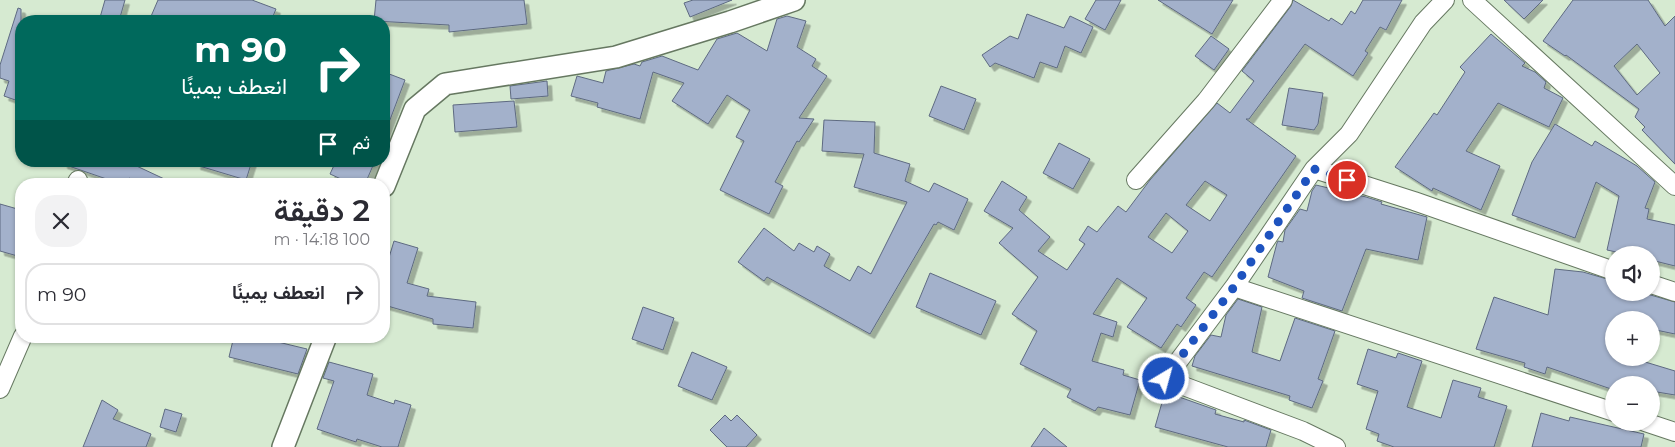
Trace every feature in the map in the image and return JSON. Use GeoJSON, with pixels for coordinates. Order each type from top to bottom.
{"type":"FeatureCollection","features":[{"type":"Feature","properties":{"kind":"street"},"geometry":{"type":"LineString","coordinates":[[387,178],[415,109],[445,84],[616,57],[794,0]]}},
{"type":"Feature","properties":{"kind":"street"},"geometry":{"type":"LineString","coordinates":[[1136,180],[1211,96],[1284,0]]}},
{"type":"Feature","properties":{"kind":"street"},"geometry":{"type":"LineString","coordinates":[[1336,447],[1303,431],[1164,379],[1234,287],[1314,169],[1350,134],[1423,23],[1445,0]]}},
{"type":"Feature","properties":{"kind":"street"},"geometry":{"type":"LineString","coordinates":[[1472,0],[1675,186]]}},
{"type":"Feature","properties":{"kind":"street"},"geometry":{"type":"LineString","coordinates":[[1314,169],[1414,201],[1605,268]]}},
{"type":"Feature","properties":{"kind":"street"},"geometry":{"type":"LineString","coordinates":[[1234,287],[1605,409]]}},
{"type":"Feature","properties":{"kind":"street"},"geometry":{"type":"LineString","coordinates":[[1660,287],[1675,292]]}},
{"type":"Feature","properties":{"kind":"street"},"geometry":{"type":"LineString","coordinates":[[0,388],[20,343]]}},
{"type":"Feature","properties":{"kind":"street"},"geometry":{"type":"LineString","coordinates":[[283,447],[323,343]]}},
{"type":"Feature","properties":{"kind":"street"},"geometry":{"type":"LineString","coordinates":[[1660,427],[1675,432]]}},
{"type":"Feature","properties":{"kind":"building"},"geometry":{"type":"Polygon","coordinates":[[[105,0],[125,0],[121,15],[101,15],[105,0]]]}},
{"type":"Feature","properties":{"kind":"building"},"geometry":{"type":"Polygon","coordinates":[[[158,0],[252,0],[276,9],[274,15],[152,15],[158,0]]]}},
{"type":"Feature","properties":{"kind":"building"},"geometry":{"type":"Polygon","coordinates":[[[376,0],[524,0],[527,24],[449,32],[449,25],[390,22],[390,15],[375,15],[376,0]]]}},
{"type":"Feature","properties":{"kind":"building"},"geometry":{"type":"Polygon","coordinates":[[[693,0],[732,0],[690,17],[684,3],[693,0]]]}},
{"type":"Feature","properties":{"kind":"building"},"geometry":{"type":"Polygon","coordinates":[[[1096,0],[1121,0],[1105,30],[1085,19],[1096,0]]]}},
{"type":"Feature","properties":{"kind":"building"},"geometry":{"type":"Polygon","coordinates":[[[1158,0],[1233,0],[1212,34],[1158,0]]]}},
{"type":"Feature","properties":{"kind":"building"},"geometry":{"type":"Polygon","coordinates":[[[1293,0],[1329,21],[1331,18],[1342,25],[1351,11],[1355,14],[1363,0],[1402,0],[1386,30],[1380,27],[1365,51],[1368,53],[1353,76],[1305,44],[1249,119],[1246,119],[1296,156],[1212,277],[1204,272],[1186,298],[1196,305],[1181,327],[1177,324],[1161,348],[1127,327],[1147,298],[1117,278],[1093,314],[1117,322],[1113,337],[1101,333],[1092,361],[1124,370],[1123,375],[1140,380],[1130,415],[1098,407],[1095,411],[1067,397],[1071,389],[1020,364],[1037,331],[1012,314],[1038,277],[999,243],[1013,228],[984,211],[1002,181],[1027,197],[1019,210],[1050,237],[1038,251],[1067,270],[1085,244],[1079,240],[1088,226],[1097,232],[1118,206],[1126,212],[1150,180],[1217,103],[1230,113],[1254,81],[1242,71],[1291,6],[1293,0]],[[1205,181],[1186,205],[1210,221],[1227,195],[1205,181]],[[1166,213],[1148,237],[1172,253],[1188,231],[1166,213]]]}},
{"type":"Feature","properties":{"kind":"building"},"geometry":{"type":"Polygon","coordinates":[[[1504,0],[1543,0],[1524,19],[1504,0]]]}},
{"type":"Feature","properties":{"kind":"building"},"geometry":{"type":"Polygon","coordinates":[[[1573,0],[1648,0],[1665,26],[1675,16],[1675,164],[1642,130],[1645,127],[1635,117],[1639,109],[1566,55],[1543,41],[1573,0]],[[1637,44],[1614,66],[1637,95],[1660,73],[1637,44]]]}},
{"type":"Feature","properties":{"kind":"building"},"geometry":{"type":"Polygon","coordinates":[[[18,8],[21,9],[21,15],[16,15],[18,8]]]}},
{"type":"Feature","properties":{"kind":"building"},"geometry":{"type":"Polygon","coordinates":[[[1027,14],[1064,28],[1070,16],[1093,27],[1081,53],[1065,46],[1057,68],[1040,62],[1034,78],[995,63],[990,67],[982,55],[1010,36],[1018,39],[1027,14]]]}},
{"type":"Feature","properties":{"kind":"building"},"geometry":{"type":"Polygon","coordinates":[[[787,16],[806,21],[797,47],[816,59],[812,66],[827,76],[799,118],[814,119],[799,142],[797,141],[775,182],[783,186],[769,214],[720,190],[744,141],[736,137],[750,110],[727,95],[708,124],[672,101],[684,83],[653,72],[640,119],[597,107],[598,103],[571,96],[577,76],[603,83],[606,71],[634,64],[640,66],[642,62],[662,56],[698,70],[717,39],[737,33],[767,51],[777,19],[787,16]]]}},
{"type":"Feature","properties":{"kind":"building"},"geometry":{"type":"Polygon","coordinates":[[[15,18],[15,100],[4,96],[9,81],[0,78],[0,65],[15,18]]]}},
{"type":"Feature","properties":{"kind":"building"},"geometry":{"type":"Polygon","coordinates":[[[1491,34],[1525,63],[1522,66],[1535,72],[1546,82],[1544,88],[1563,98],[1549,127],[1498,103],[1466,151],[1500,166],[1481,210],[1433,188],[1432,191],[1395,167],[1434,113],[1437,115],[1465,72],[1460,67],[1491,34]]]}},
{"type":"Feature","properties":{"kind":"building"},"geometry":{"type":"Polygon","coordinates":[[[1211,36],[1229,49],[1214,70],[1195,56],[1211,36]]]}},
{"type":"Feature","properties":{"kind":"building"},"geometry":{"type":"Polygon","coordinates":[[[390,74],[405,80],[390,120],[390,74]]]}},
{"type":"Feature","properties":{"kind":"building"},"geometry":{"type":"Polygon","coordinates":[[[547,81],[548,96],[511,99],[510,86],[547,81]]]}},
{"type":"Feature","properties":{"kind":"building"},"geometry":{"type":"Polygon","coordinates":[[[941,86],[976,99],[964,130],[929,116],[941,86]]]}},
{"type":"Feature","properties":{"kind":"building"},"geometry":{"type":"Polygon","coordinates":[[[1289,88],[1323,93],[1318,124],[1314,130],[1282,125],[1289,88]]]}},
{"type":"Feature","properties":{"kind":"building"},"geometry":{"type":"Polygon","coordinates":[[[514,101],[517,127],[455,132],[453,105],[514,101]]]}},
{"type":"Feature","properties":{"kind":"building"},"geometry":{"type":"Polygon","coordinates":[[[824,120],[875,122],[874,153],[910,164],[905,181],[929,192],[934,183],[968,199],[954,230],[938,222],[936,225],[934,224],[870,334],[767,277],[764,281],[738,262],[764,228],[794,251],[799,243],[814,252],[817,246],[830,254],[824,266],[850,281],[858,266],[871,274],[907,202],[854,187],[864,154],[822,151],[824,120]]]}},
{"type":"Feature","properties":{"kind":"building"},"geometry":{"type":"Polygon","coordinates":[[[1555,124],[1592,146],[1595,141],[1637,166],[1655,182],[1645,208],[1649,209],[1647,219],[1675,225],[1675,266],[1660,262],[1660,246],[1608,246],[1619,196],[1596,182],[1575,238],[1512,215],[1532,162],[1555,124]]]}},
{"type":"Feature","properties":{"kind":"building"},"geometry":{"type":"Polygon","coordinates":[[[1059,143],[1090,159],[1073,189],[1043,173],[1059,143]]]}},
{"type":"Feature","properties":{"kind":"building"},"geometry":{"type":"Polygon","coordinates":[[[72,167],[139,167],[162,178],[129,178],[104,178],[72,167]]]}},
{"type":"Feature","properties":{"kind":"building"},"geometry":{"type":"Polygon","coordinates":[[[203,167],[250,167],[247,178],[239,178],[203,167]]]}},
{"type":"Feature","properties":{"kind":"building"},"geometry":{"type":"Polygon","coordinates":[[[333,167],[372,167],[368,178],[339,178],[330,174],[333,167]]]}},
{"type":"Feature","properties":{"kind":"building"},"geometry":{"type":"Polygon","coordinates":[[[1316,185],[1366,197],[1382,202],[1381,204],[1427,217],[1418,260],[1366,249],[1342,311],[1302,298],[1304,291],[1268,277],[1278,241],[1283,242],[1285,230],[1300,209],[1307,211],[1312,191],[1316,185]]]}},
{"type":"Feature","properties":{"kind":"building"},"geometry":{"type":"Polygon","coordinates":[[[0,204],[15,208],[15,255],[0,251],[0,204]]]}},
{"type":"Feature","properties":{"kind":"building"},"geometry":{"type":"Polygon","coordinates":[[[394,241],[418,248],[407,283],[429,289],[427,296],[476,302],[473,328],[433,324],[433,319],[390,307],[390,254],[394,241]]]}},
{"type":"Feature","properties":{"kind":"building"},"geometry":{"type":"Polygon","coordinates":[[[1555,269],[1583,272],[1605,278],[1605,301],[1660,301],[1660,298],[1675,302],[1675,334],[1660,331],[1660,311],[1605,311],[1605,366],[1658,366],[1675,371],[1675,395],[1660,392],[1660,376],[1605,376],[1605,387],[1547,367],[1545,374],[1524,367],[1525,363],[1476,349],[1494,297],[1548,315],[1555,269]]]}},
{"type":"Feature","properties":{"kind":"building"},"geometry":{"type":"Polygon","coordinates":[[[930,273],[996,301],[981,335],[916,307],[930,273]]]}},
{"type":"Feature","properties":{"kind":"building"},"geometry":{"type":"Polygon","coordinates":[[[1238,299],[1262,307],[1252,352],[1280,361],[1295,318],[1335,331],[1318,379],[1323,381],[1312,408],[1289,400],[1290,396],[1192,366],[1195,356],[1211,335],[1221,337],[1226,315],[1238,299]]]}},
{"type":"Feature","properties":{"kind":"building"},"geometry":{"type":"Polygon","coordinates":[[[643,307],[674,318],[663,350],[632,339],[643,307]]]}},
{"type":"Feature","properties":{"kind":"building"},"geometry":{"type":"Polygon","coordinates":[[[232,343],[282,343],[307,349],[298,374],[229,357],[232,343]]]}},
{"type":"Feature","properties":{"kind":"building"},"geometry":{"type":"Polygon","coordinates":[[[1368,349],[1396,358],[1398,353],[1422,361],[1407,407],[1441,418],[1453,380],[1481,388],[1478,397],[1507,406],[1494,447],[1394,447],[1377,441],[1379,434],[1366,429],[1378,391],[1357,384],[1368,349]]]}},
{"type":"Feature","properties":{"kind":"building"},"geometry":{"type":"Polygon","coordinates":[[[692,352],[727,367],[712,400],[678,386],[692,352]]]}},
{"type":"Feature","properties":{"kind":"building"},"geometry":{"type":"Polygon","coordinates":[[[329,362],[373,374],[367,395],[394,404],[395,400],[411,405],[398,447],[382,447],[357,439],[356,442],[317,429],[334,381],[323,378],[329,362]]]}},
{"type":"Feature","properties":{"kind":"building"},"geometry":{"type":"Polygon","coordinates":[[[1165,392],[1216,410],[1215,414],[1244,422],[1244,420],[1271,430],[1266,447],[1228,447],[1155,427],[1165,392]]]}},
{"type":"Feature","properties":{"kind":"building"},"geometry":{"type":"Polygon","coordinates":[[[102,400],[118,410],[113,419],[151,434],[146,447],[83,447],[102,400]]]}},
{"type":"Feature","properties":{"kind":"building"},"geometry":{"type":"Polygon","coordinates":[[[165,409],[182,414],[176,432],[160,427],[165,409]]]}},
{"type":"Feature","properties":{"kind":"building"},"geometry":{"type":"Polygon","coordinates":[[[1541,413],[1569,421],[1570,417],[1605,425],[1605,431],[1631,431],[1644,434],[1641,447],[1532,447],[1541,413]]]}},
{"type":"Feature","properties":{"kind":"building"},"geometry":{"type":"Polygon","coordinates":[[[725,415],[731,421],[737,415],[757,435],[746,447],[727,447],[710,430],[725,415]]]}},
{"type":"Feature","properties":{"kind":"building"},"geometry":{"type":"Polygon","coordinates":[[[1044,428],[1067,447],[1031,447],[1044,428]]]}},
{"type":"Feature","properties":{"kind":"route"},"geometry":{"type":"LineString","coordinates":[[1164,379],[1234,287],[1314,169],[1347,180]]}}]}
